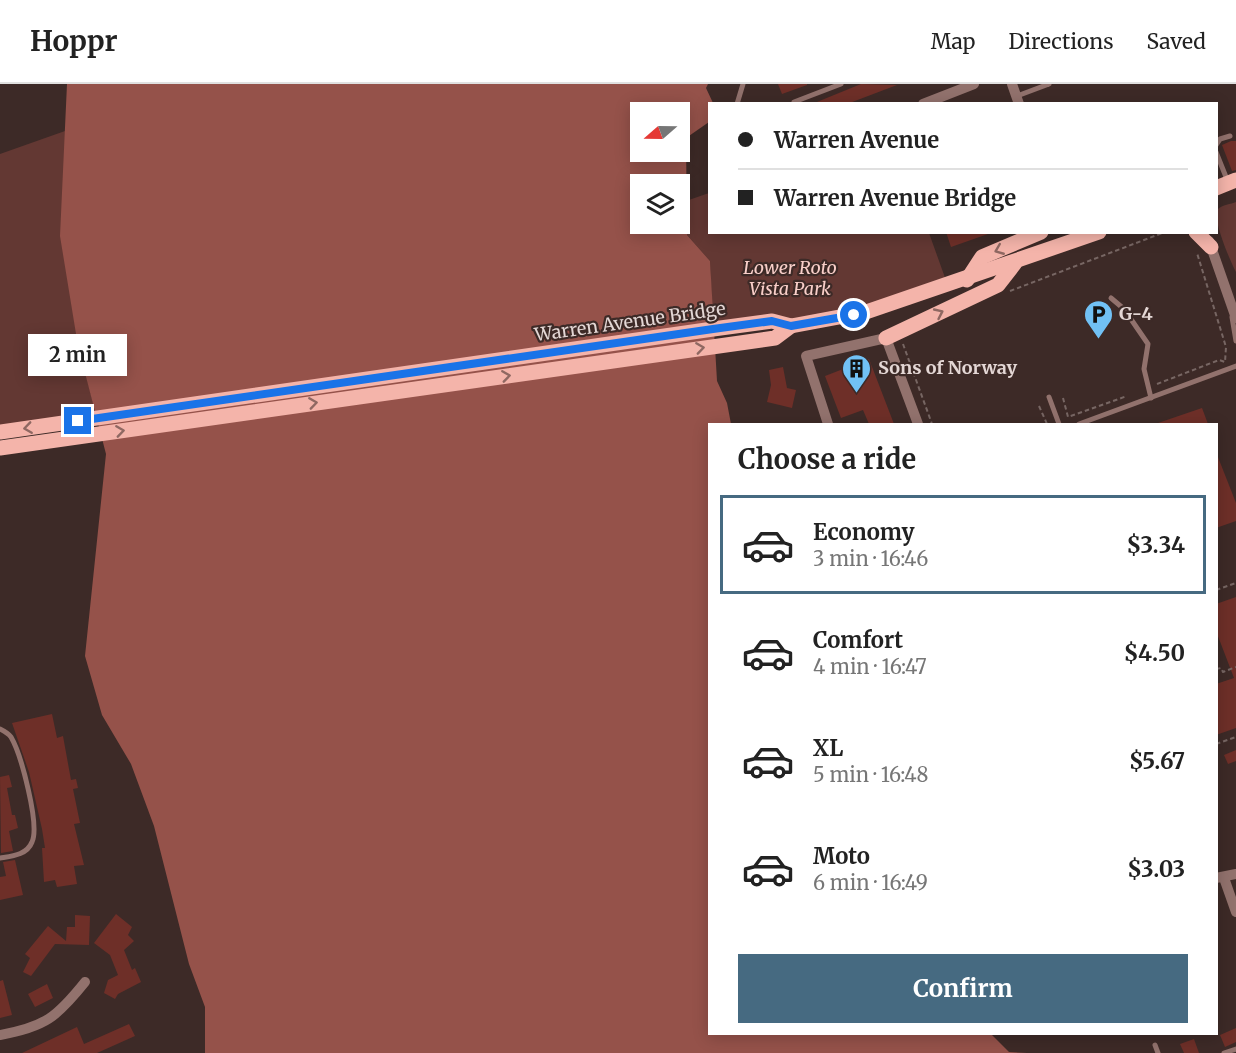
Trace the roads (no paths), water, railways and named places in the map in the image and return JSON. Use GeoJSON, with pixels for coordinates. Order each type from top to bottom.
{"type":"FeatureCollection","features":[{"type":"Feature","properties":{"kind":"main road"},"geometry":{"type":"LineString","coordinates":[[967,280],[982,257],[1036,234]]}},
{"type":"Feature","properties":{"kind":"main road"},"geometry":{"type":"LineString","coordinates":[[791,326],[866,312],[1015,263],[1066,238],[1088,234]]}},
{"type":"Feature","properties":{"kind":"main road"},"geometry":{"type":"LineString","coordinates":[[886,338],[998,285],[1015,263]]}},
{"type":"Feature","properties":{"kind":"main road","name":"Warren Avenue Bridge"},"geometry":{"type":"LineString","coordinates":[[0,432],[772,321],[791,326]]}},
{"type":"Feature","properties":{"kind":"main road","name":"Warren Avenue Bridge"},"geometry":{"type":"LineString","coordinates":[[0,448],[775,338],[791,326]]}},
{"type":"Feature","properties":{"kind":"street"},"geometry":{"type":"LineString","coordinates":[[928,102],[974,84]]}},
{"type":"Feature","properties":{"kind":"street"},"geometry":{"type":"LineString","coordinates":[[1012,84],[1018,100]]}},
{"type":"Feature","properties":{"kind":"street"},"geometry":{"type":"LineString","coordinates":[[1204,243],[1232,296],[1236,318]]}},
{"type":"Feature","properties":{"kind":"street"},"geometry":{"type":"LineString","coordinates":[[828,423],[806,356],[886,338],[918,423]]}},
{"type":"Feature","properties":{"kind":"street"},"geometry":{"type":"LineString","coordinates":[[1236,874],[1220,878],[1236,912]]}},
{"type":"Feature","properties":{"kind":"street"},"geometry":{"type":"LineString","coordinates":[[0,1035],[26,1030],[46,1022],[85,982]]}},
{"type":"Feature","properties":{"kind":"lane"},"geometry":{"type":"LineString","coordinates":[[738,102],[743,84]]}},
{"type":"Feature","properties":{"kind":"lane"},"geometry":{"type":"LineString","coordinates":[[794,102],[842,84]]}},
{"type":"Feature","properties":{"kind":"lane"},"geometry":{"type":"LineString","coordinates":[[1018,100],[1049,84]]}},
{"type":"Feature","properties":{"kind":"lane"},"geometry":{"type":"LineString","coordinates":[[1218,142],[1230,136]]}},
{"type":"Feature","properties":{"kind":"lane"},"geometry":{"type":"LineString","coordinates":[[1218,158],[1227,184]]}},
{"type":"Feature","properties":{"kind":"lane"},"geometry":{"type":"LineString","coordinates":[[1232,296],[1236,341]]}},
{"type":"Feature","properties":{"kind":"lane"},"geometry":{"type":"LineString","coordinates":[[1111,298],[1139,329],[1148,344],[1144,369],[1151,398]]}},
{"type":"Feature","properties":{"kind":"lane"},"geometry":{"type":"LineString","coordinates":[[1082,423],[1236,366]]}},
{"type":"Feature","properties":{"kind":"lane"},"geometry":{"type":"LineString","coordinates":[[1049,397],[1059,423]]}},
{"type":"Feature","properties":{"kind":"lane"},"geometry":{"type":"LineString","coordinates":[[0,729],[9,734],[15,747],[36,826],[33,842],[26,851],[0,858]]}},
{"type":"Feature","properties":{"kind":"lane"},"geometry":{"type":"LineString","coordinates":[[1155,1045],[1158,1053]]}},
{"type":"Feature","properties":{"kind":"lane"},"geometry":{"type":"LineString","coordinates":[[1224,1053],[1236,1049]]}},
{"type":"Feature","properties":{"kind":"place","name":"G-4"},"geometry":{"type":"Point","coordinates":[1098,340]}},
{"type":"Feature","properties":{"kind":"place","name":"Sons of Norway"},"geometry":{"type":"Point","coordinates":[857,394]}},
{"type":"Feature","properties":{"kind":"park label","name":"Lower Roto Vista Park"},"geometry":{"type":"Point","coordinates":[790,278]}}]}
